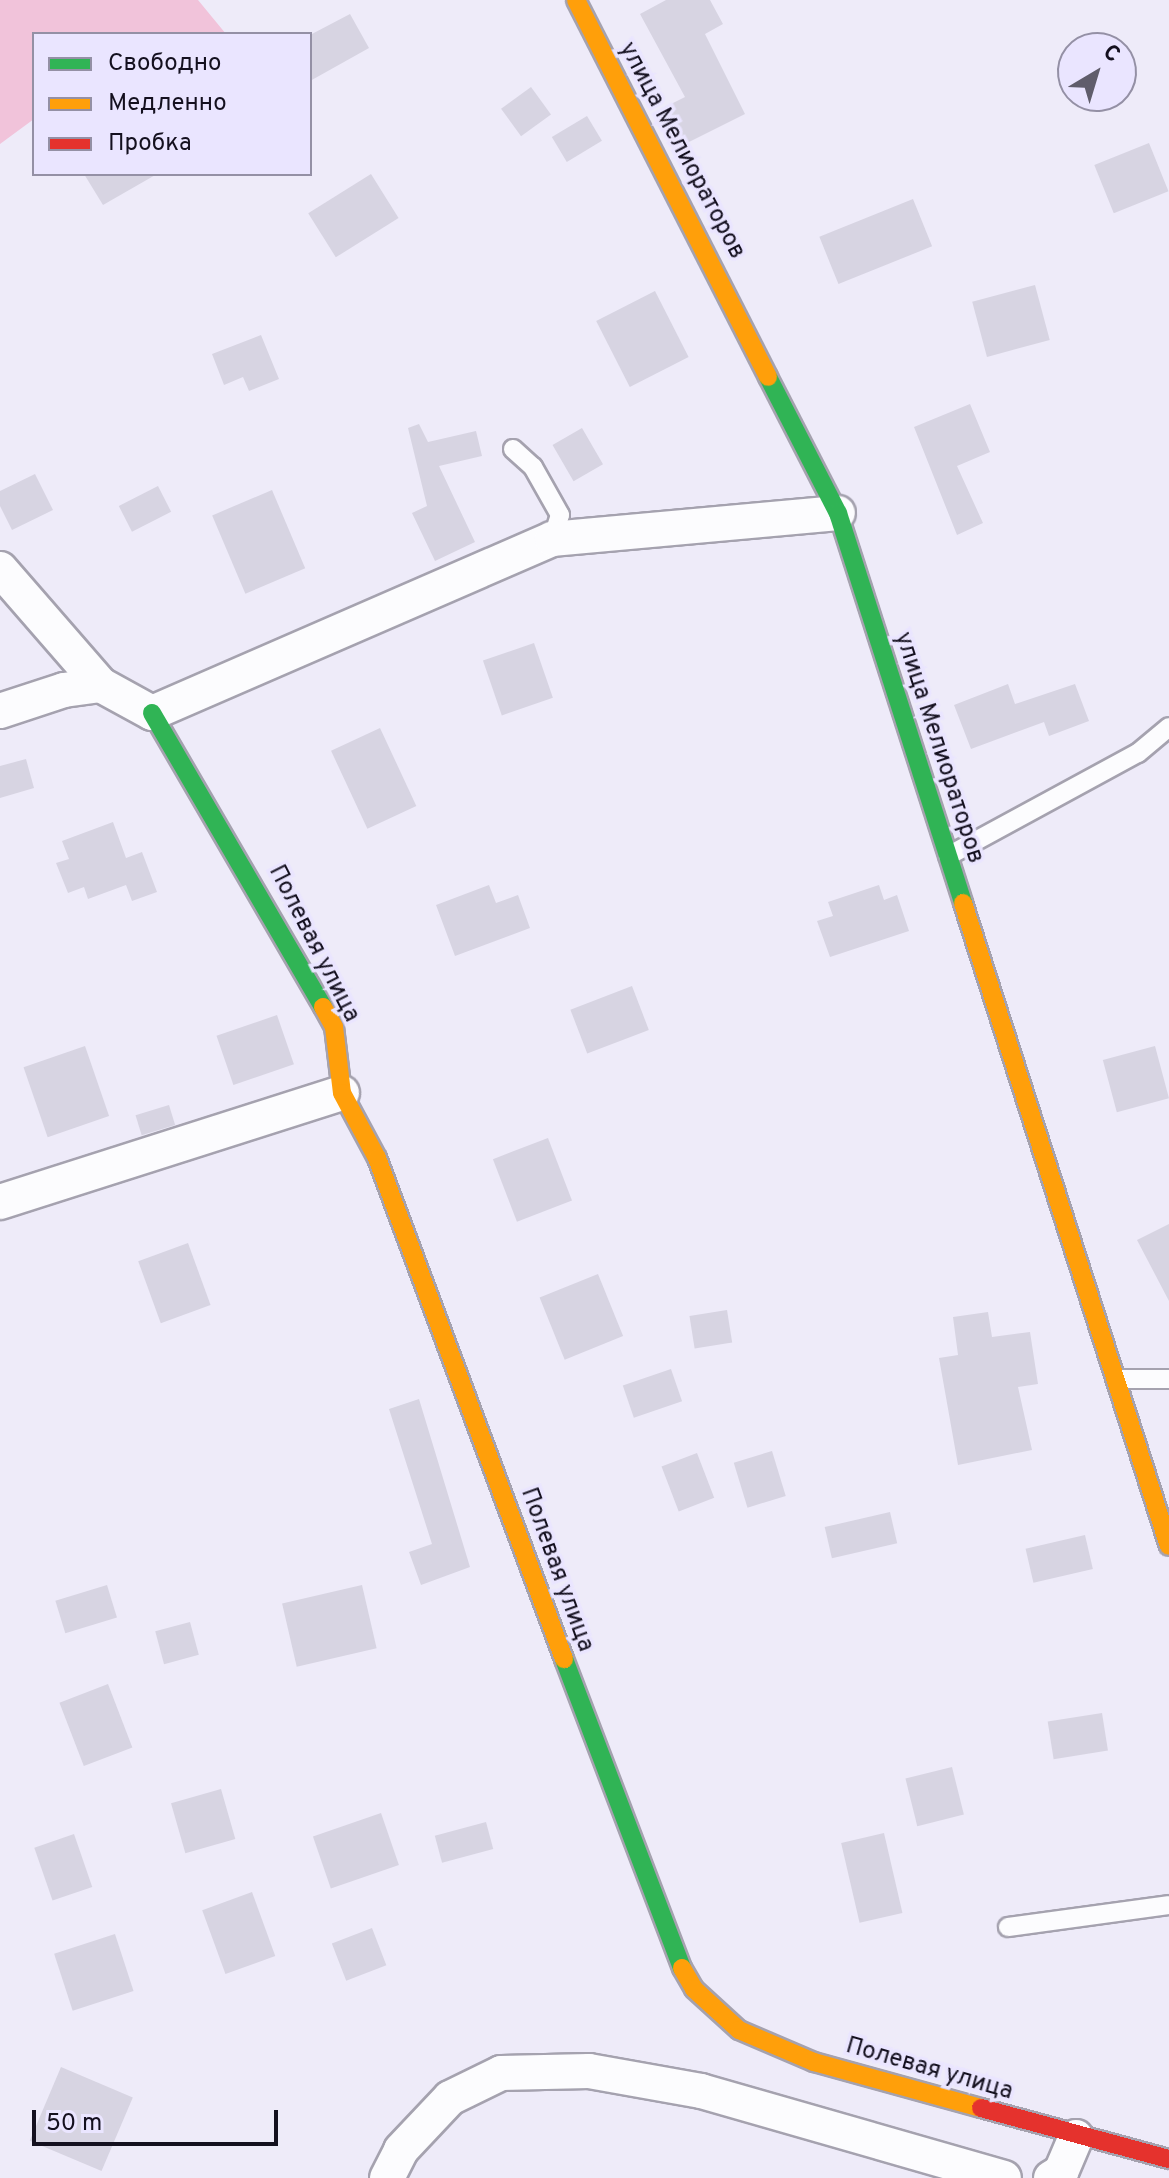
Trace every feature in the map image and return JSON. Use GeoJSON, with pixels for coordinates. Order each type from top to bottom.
{"type":"FeatureCollection","features":[{"type":"Feature","properties":{"kind":"street","name":"улица Мелиораторов"},"geometry":{"type":"LineString","coordinates":[[576,0],[838,513],[1169,1546]]}},
{"type":"Feature","properties":{"kind":"street"},"geometry":{"type":"LineString","coordinates":[[0,569],[101,685],[152,713],[552,539],[838,513]]}},
{"type":"Feature","properties":{"kind":"street"},"geometry":{"type":"LineString","coordinates":[[0,711],[64,690],[101,685]]}},
{"type":"Feature","properties":{"kind":"street","name":"Полевая улица"},"geometry":{"type":"LineString","coordinates":[[152,713],[258,888],[334,1027],[342,1093],[377,1158],[672,1950],[694,1989],[739,2030],[814,2062],[1076,2137],[1169,2159]]}},
{"type":"Feature","properties":{"kind":"street"},"geometry":{"type":"LineString","coordinates":[[0,1202],[342,1093]]}},
{"type":"Feature","properties":{"kind":"street"},"geometry":{"type":"LineString","coordinates":[[387,2178],[401,2150],[450,2098],[501,2073],[589,2071],[701,2091],[1004,2178]]}},
{"type":"Feature","properties":{"kind":"street"},"geometry":{"type":"LineString","coordinates":[[1051,2178],[1061,2172],[1076,2137]]}},
{"type":"Feature","properties":{"kind":"lane"},"geometry":{"type":"LineString","coordinates":[[513,449],[533,467],[560,515],[552,539]]}},
{"type":"Feature","properties":{"kind":"lane"},"geometry":{"type":"LineString","coordinates":[[948,856],[1138,753],[1169,727]]}},
{"type":"Feature","properties":{"kind":"lane"},"geometry":{"type":"LineString","coordinates":[[1113,1379],[1169,1379]]}},
{"type":"Feature","properties":{"kind":"lane"},"geometry":{"type":"LineString","coordinates":[[1008,1927],[1169,1905]]}},
{"type":"Feature","properties":{"kind":"shaded area"},"geometry":{"type":"Polygon","coordinates":[[[0,0],[198,0],[224,32],[32,32],[32,120],[0,144],[0,0]]]}},
{"type":"Feature","properties":{"kind":"building"},"geometry":{"type":"Polygon","coordinates":[[[666,0],[710,0],[723,24],[705,34],[745,114],[683,145],[665,107],[685,97],[640,14],[666,0]]]}},
{"type":"Feature","properties":{"kind":"building"},"geometry":{"type":"Polygon","coordinates":[[[350,14],[369,48],[312,80],[312,34],[350,14]]]}},
{"type":"Feature","properties":{"kind":"building"},"geometry":{"type":"Polygon","coordinates":[[[531,87],[551,115],[521,136],[501,109],[531,87]]]}},
{"type":"Feature","properties":{"kind":"building"},"geometry":{"type":"Polygon","coordinates":[[[587,116],[602,141],[567,162],[552,137],[587,116]]]}},
{"type":"Feature","properties":{"kind":"building"},"geometry":{"type":"Polygon","coordinates":[[[1149,143],[1168,191],[1114,213],[1094,165],[1149,143]]]}},
{"type":"Feature","properties":{"kind":"building"},"geometry":{"type":"Polygon","coordinates":[[[371,174],[399,218],[336,257],[308,213],[371,174]]]}},
{"type":"Feature","properties":{"kind":"building"},"geometry":{"type":"Polygon","coordinates":[[[85,176],[154,176],[103,205],[85,176]]]}},
{"type":"Feature","properties":{"kind":"building"},"geometry":{"type":"Polygon","coordinates":[[[913,199],[932,246],[838,284],[819,237],[913,199]]]}},
{"type":"Feature","properties":{"kind":"building"},"geometry":{"type":"Polygon","coordinates":[[[1035,285],[1050,340],[987,357],[972,302],[1035,285]]]}},
{"type":"Feature","properties":{"kind":"building"},"geometry":{"type":"Polygon","coordinates":[[[655,291],[689,357],[630,387],[596,321],[655,291]]]}},
{"type":"Feature","properties":{"kind":"building"},"geometry":{"type":"Polygon","coordinates":[[[261,335],[279,379],[249,391],[243,377],[224,385],[212,354],[261,335]]]}},
{"type":"Feature","properties":{"kind":"building"},"geometry":{"type":"Polygon","coordinates":[[[970,404],[990,452],[957,466],[983,523],[957,535],[914,427],[970,404]]]}},
{"type":"Feature","properties":{"kind":"building"},"geometry":{"type":"Polygon","coordinates":[[[419,424],[428,442],[476,431],[482,456],[439,466],[475,542],[435,561],[412,513],[427,506],[408,428],[419,424]]]}},
{"type":"Feature","properties":{"kind":"building"},"geometry":{"type":"Polygon","coordinates":[[[582,428],[603,464],[574,481],[553,445],[582,428]]]}},
{"type":"Feature","properties":{"kind":"building"},"geometry":{"type":"Polygon","coordinates":[[[35,474],[53,510],[12,530],[0,506],[0,491],[35,474]]]}},
{"type":"Feature","properties":{"kind":"building"},"geometry":{"type":"Polygon","coordinates":[[[158,486],[171,512],[132,532],[119,506],[158,486]]]}},
{"type":"Feature","properties":{"kind":"building"},"geometry":{"type":"Polygon","coordinates":[[[272,490],[305,568],[245,594],[212,515],[272,490]]]}},
{"type":"Feature","properties":{"kind":"building"},"geometry":{"type":"Polygon","coordinates":[[[534,643],[553,698],[502,715],[483,661],[534,643]]]}},
{"type":"Feature","properties":{"kind":"building"},"geometry":{"type":"Polygon","coordinates":[[[1008,684],[1015,704],[1075,684],[1089,721],[1049,736],[1044,722],[971,749],[954,705],[1008,684]]]}},
{"type":"Feature","properties":{"kind":"building"},"geometry":{"type":"Polygon","coordinates":[[[380,728],[416,806],[367,829],[331,751],[380,728]]]}},
{"type":"Feature","properties":{"kind":"building"},"geometry":{"type":"Polygon","coordinates":[[[26,759],[34,788],[0,798],[0,766],[26,759]]]}},
{"type":"Feature","properties":{"kind":"building"},"geometry":{"type":"Polygon","coordinates":[[[113,822],[126,858],[142,852],[157,892],[132,901],[126,885],[88,899],[84,887],[68,893],[56,863],[69,859],[62,841],[113,822]]]}},
{"type":"Feature","properties":{"kind":"building"},"geometry":{"type":"Polygon","coordinates":[[[489,885],[496,903],[518,895],[530,928],[455,956],[436,905],[489,885]]]}},
{"type":"Feature","properties":{"kind":"building"},"geometry":{"type":"Polygon","coordinates":[[[879,885],[884,900],[897,895],[909,931],[830,957],[817,921],[833,916],[828,902],[879,885]]]}},
{"type":"Feature","properties":{"kind":"building"},"geometry":{"type":"Polygon","coordinates":[[[632,986],[649,1030],[587,1054],[570,1010],[632,986]]]}},
{"type":"Feature","properties":{"kind":"building"},"geometry":{"type":"Polygon","coordinates":[[[277,1015],[294,1064],[233,1085],[216,1036],[277,1015]]]}},
{"type":"Feature","properties":{"kind":"building"},"geometry":{"type":"Polygon","coordinates":[[[85,1046],[109,1116],[48,1137],[24,1067],[85,1046]]]}},
{"type":"Feature","properties":{"kind":"building"},"geometry":{"type":"Polygon","coordinates":[[[1155,1046],[1169,1098],[1117,1112],[1103,1060],[1155,1046]]]}},
{"type":"Feature","properties":{"kind":"building"},"geometry":{"type":"Polygon","coordinates":[[[169,1105],[175,1125],[142,1135],[136,1115],[169,1105]]]}},
{"type":"Feature","properties":{"kind":"building"},"geometry":{"type":"Polygon","coordinates":[[[548,1138],[572,1201],[517,1222],[493,1159],[548,1138]]]}},
{"type":"Feature","properties":{"kind":"building"},"geometry":{"type":"Polygon","coordinates":[[[1169,1224],[1169,1301],[1137,1240],[1169,1224]]]}},
{"type":"Feature","properties":{"kind":"building"},"geometry":{"type":"Polygon","coordinates":[[[188,1243],[211,1305],[161,1323],[138,1261],[188,1243]]]}},
{"type":"Feature","properties":{"kind":"building"},"geometry":{"type":"Polygon","coordinates":[[[598,1274],[623,1336],[565,1360],[540,1298],[598,1274]]]}},
{"type":"Feature","properties":{"kind":"building"},"geometry":{"type":"Polygon","coordinates":[[[727,1310],[732,1343],[695,1349],[689,1316],[727,1310]]]}},
{"type":"Feature","properties":{"kind":"building"},"geometry":{"type":"Polygon","coordinates":[[[988,1312],[992,1337],[1030,1332],[1038,1384],[1018,1387],[1032,1450],[958,1465],[939,1358],[958,1355],[953,1317],[988,1312]]]}},
{"type":"Feature","properties":{"kind":"building"},"geometry":{"type":"Polygon","coordinates":[[[671,1369],[682,1401],[634,1418],[623,1386],[671,1369]]]}},
{"type":"Feature","properties":{"kind":"building"},"geometry":{"type":"Polygon","coordinates":[[[419,1399],[470,1567],[421,1585],[409,1552],[432,1544],[389,1409],[419,1399]]]}},
{"type":"Feature","properties":{"kind":"building"},"geometry":{"type":"Polygon","coordinates":[[[772,1451],[786,1496],[747,1508],[734,1463],[772,1451]]]}},
{"type":"Feature","properties":{"kind":"building"},"geometry":{"type":"Polygon","coordinates":[[[697,1453],[714,1498],[679,1511],[662,1467],[697,1453]]]}},
{"type":"Feature","properties":{"kind":"building"},"geometry":{"type":"Polygon","coordinates":[[[890,1512],[897,1543],[832,1558],[825,1527],[890,1512]]]}},
{"type":"Feature","properties":{"kind":"building"},"geometry":{"type":"Polygon","coordinates":[[[1085,1535],[1093,1569],[1033,1583],[1026,1549],[1085,1535]]]}},
{"type":"Feature","properties":{"kind":"building"},"geometry":{"type":"Polygon","coordinates":[[[107,1585],[117,1618],[65,1633],[55,1601],[107,1585]]]}},
{"type":"Feature","properties":{"kind":"building"},"geometry":{"type":"Polygon","coordinates":[[[362,1585],[377,1648],[297,1667],[282,1603],[362,1585]]]}},
{"type":"Feature","properties":{"kind":"building"},"geometry":{"type":"Polygon","coordinates":[[[190,1622],[199,1655],[164,1664],[155,1631],[190,1622]]]}},
{"type":"Feature","properties":{"kind":"building"},"geometry":{"type":"Polygon","coordinates":[[[108,1684],[132,1747],[84,1766],[59,1703],[108,1684]]]}},
{"type":"Feature","properties":{"kind":"building"},"geometry":{"type":"Polygon","coordinates":[[[1102,1713],[1108,1751],[1054,1759],[1048,1722],[1102,1713]]]}},
{"type":"Feature","properties":{"kind":"building"},"geometry":{"type":"Polygon","coordinates":[[[952,1767],[964,1815],[917,1826],[905,1779],[952,1767]]]}},
{"type":"Feature","properties":{"kind":"building"},"geometry":{"type":"Polygon","coordinates":[[[221,1789],[235,1839],[185,1853],[171,1803],[221,1789]]]}},
{"type":"Feature","properties":{"kind":"building"},"geometry":{"type":"Polygon","coordinates":[[[381,1813],[399,1865],[331,1888],[313,1836],[381,1813]]]}},
{"type":"Feature","properties":{"kind":"building"},"geometry":{"type":"Polygon","coordinates":[[[486,1822],[493,1849],[442,1863],[435,1836],[486,1822]]]}},
{"type":"Feature","properties":{"kind":"building"},"geometry":{"type":"Polygon","coordinates":[[[884,1833],[902,1913],[860,1923],[841,1843],[884,1833]]]}},
{"type":"Feature","properties":{"kind":"building"},"geometry":{"type":"Polygon","coordinates":[[[74,1834],[92,1887],[53,1901],[34,1848],[74,1834]]]}},
{"type":"Feature","properties":{"kind":"building"},"geometry":{"type":"Polygon","coordinates":[[[252,1892],[275,1956],[225,1974],[202,1910],[252,1892]]]}},
{"type":"Feature","properties":{"kind":"building"},"geometry":{"type":"Polygon","coordinates":[[[372,1928],[386,1965],[346,1981],[332,1943],[372,1928]]]}},
{"type":"Feature","properties":{"kind":"building"},"geometry":{"type":"Polygon","coordinates":[[[115,1934],[134,1991],[73,2011],[54,1954],[115,1934]]]}},
{"type":"Feature","properties":{"kind":"building"},"geometry":{"type":"Polygon","coordinates":[[[61,2067],[133,2097],[102,2171],[30,2141],[61,2067]]]}},
{"type":"Feature","properties":{"kind":"traffic: fast"},"geometry":{"type":"LineString","coordinates":[[768,377],[838,513],[963,903]]}},
{"type":"Feature","properties":{"kind":"traffic: fast"},"geometry":{"type":"LineString","coordinates":[[152,713],[323,1007]]}},
{"type":"Feature","properties":{"kind":"traffic: fast"},"geometry":{"type":"LineString","coordinates":[[564,1659],[682,1968]]}},
{"type":"Feature","properties":{"kind":"traffic: slow"},"geometry":{"type":"LineString","coordinates":[[576,0],[768,377]]}},
{"type":"Feature","properties":{"kind":"traffic: slow"},"geometry":{"type":"LineString","coordinates":[[963,903],[1169,1546]]}},
{"type":"Feature","properties":{"kind":"traffic: slow"},"geometry":{"type":"LineString","coordinates":[[323,1007],[334,1027],[342,1093],[377,1158],[564,1659]]}},
{"type":"Feature","properties":{"kind":"traffic: slow"},"geometry":{"type":"LineString","coordinates":[[682,1968],[694,1989],[739,2030],[814,2062],[981,2108]]}},
{"type":"Feature","properties":{"kind":"traffic: jam"},"geometry":{"type":"LineString","coordinates":[[981,2108],[1169,2159]]}}]}
